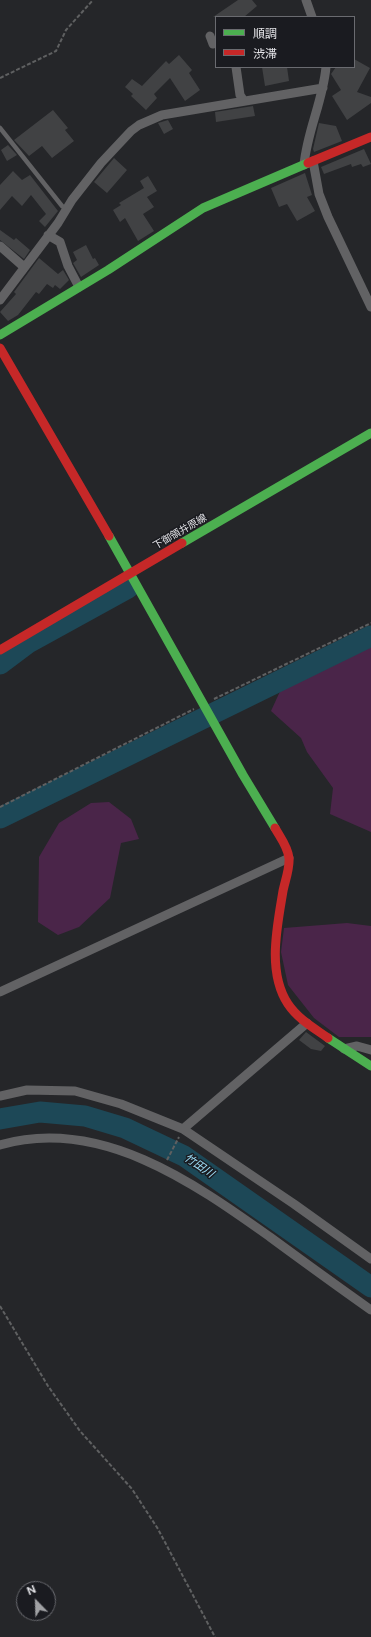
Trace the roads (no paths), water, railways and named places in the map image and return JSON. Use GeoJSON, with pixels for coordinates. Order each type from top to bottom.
{"type":"FeatureCollection","features":[{"type":"Feature","properties":{"kind":"street"},"geometry":{"type":"LineString","coordinates":[[306,0],[312,16]]}},
{"type":"Feature","properties":{"kind":"street"},"geometry":{"type":"LineString","coordinates":[[236,68],[240,95],[244,101]]}},
{"type":"Feature","properties":{"kind":"street"},"geometry":{"type":"LineString","coordinates":[[304,165],[306,148],[324,88],[326,68]]}},
{"type":"Feature","properties":{"kind":"street"},"geometry":{"type":"LineString","coordinates":[[1,298],[67,209],[72,200],[101,163],[131,131],[139,125],[162,115],[324,88]]}},
{"type":"Feature","properties":{"kind":"street"},"geometry":{"type":"LineString","coordinates":[[0,335],[79,287],[203,208],[371,138]]}},
{"type":"Feature","properties":{"kind":"street"},"geometry":{"type":"LineString","coordinates":[[313,161],[319,194],[328,217],[371,307]]}},
{"type":"Feature","properties":{"kind":"street"},"geometry":{"type":"LineString","coordinates":[[48,235],[60,242],[68,266],[79,287]]}},
{"type":"Feature","properties":{"kind":"street"},"geometry":{"type":"LineString","coordinates":[[0,246],[24,267]]}},
{"type":"Feature","properties":{"kind":"street"},"geometry":{"type":"LineString","coordinates":[[0,348],[131,574],[204,706],[285,845],[289,858],[275,951],[275,971],[279,986],[287,1003],[297,1015],[307,1023],[357,1059],[371,1066]]}},
{"type":"Feature","properties":{"kind":"street","name":"下御領井原線"},"geometry":{"type":"LineString","coordinates":[[0,650],[371,433]]}},
{"type":"Feature","properties":{"kind":"street"},"geometry":{"type":"LineString","coordinates":[[0,992],[289,858]]}},
{"type":"Feature","properties":{"kind":"street"},"geometry":{"type":"LineString","coordinates":[[182,1131],[307,1023]]}},
{"type":"Feature","properties":{"kind":"street"},"geometry":{"type":"LineString","coordinates":[[344,1049],[357,1046],[371,1050]]}},
{"type":"Feature","properties":{"kind":"street"},"geometry":{"type":"LineString","coordinates":[[0,1096],[27,1090],[75,1092],[120,1104],[182,1131],[294,1204],[371,1259]]}},
{"type":"Feature","properties":{"kind":"street"},"geometry":{"type":"LineString","coordinates":[[0,1145],[47,1138],[64,1139],[108,1146],[134,1155],[212,1196],[371,1310]]}},
{"type":"Feature","properties":{"kind":"lane"},"geometry":{"type":"LineString","coordinates":[[0,128],[62,206],[67,209]]}},
{"type":"Feature","properties":{"kind":"waterway"},"geometry":{"type":"LineString","coordinates":[[0,664],[28,643],[128,588]]}},
{"type":"Feature","properties":{"kind":"waterway"},"geometry":{"type":"LineString","coordinates":[[0,818],[371,636]]}},
{"type":"Feature","properties":{"kind":"waterway","name":"竹田川"},"geometry":{"type":"LineString","coordinates":[[0,1119],[40,1112],[85,1116],[125,1128],[184,1156],[371,1287]]}}]}
